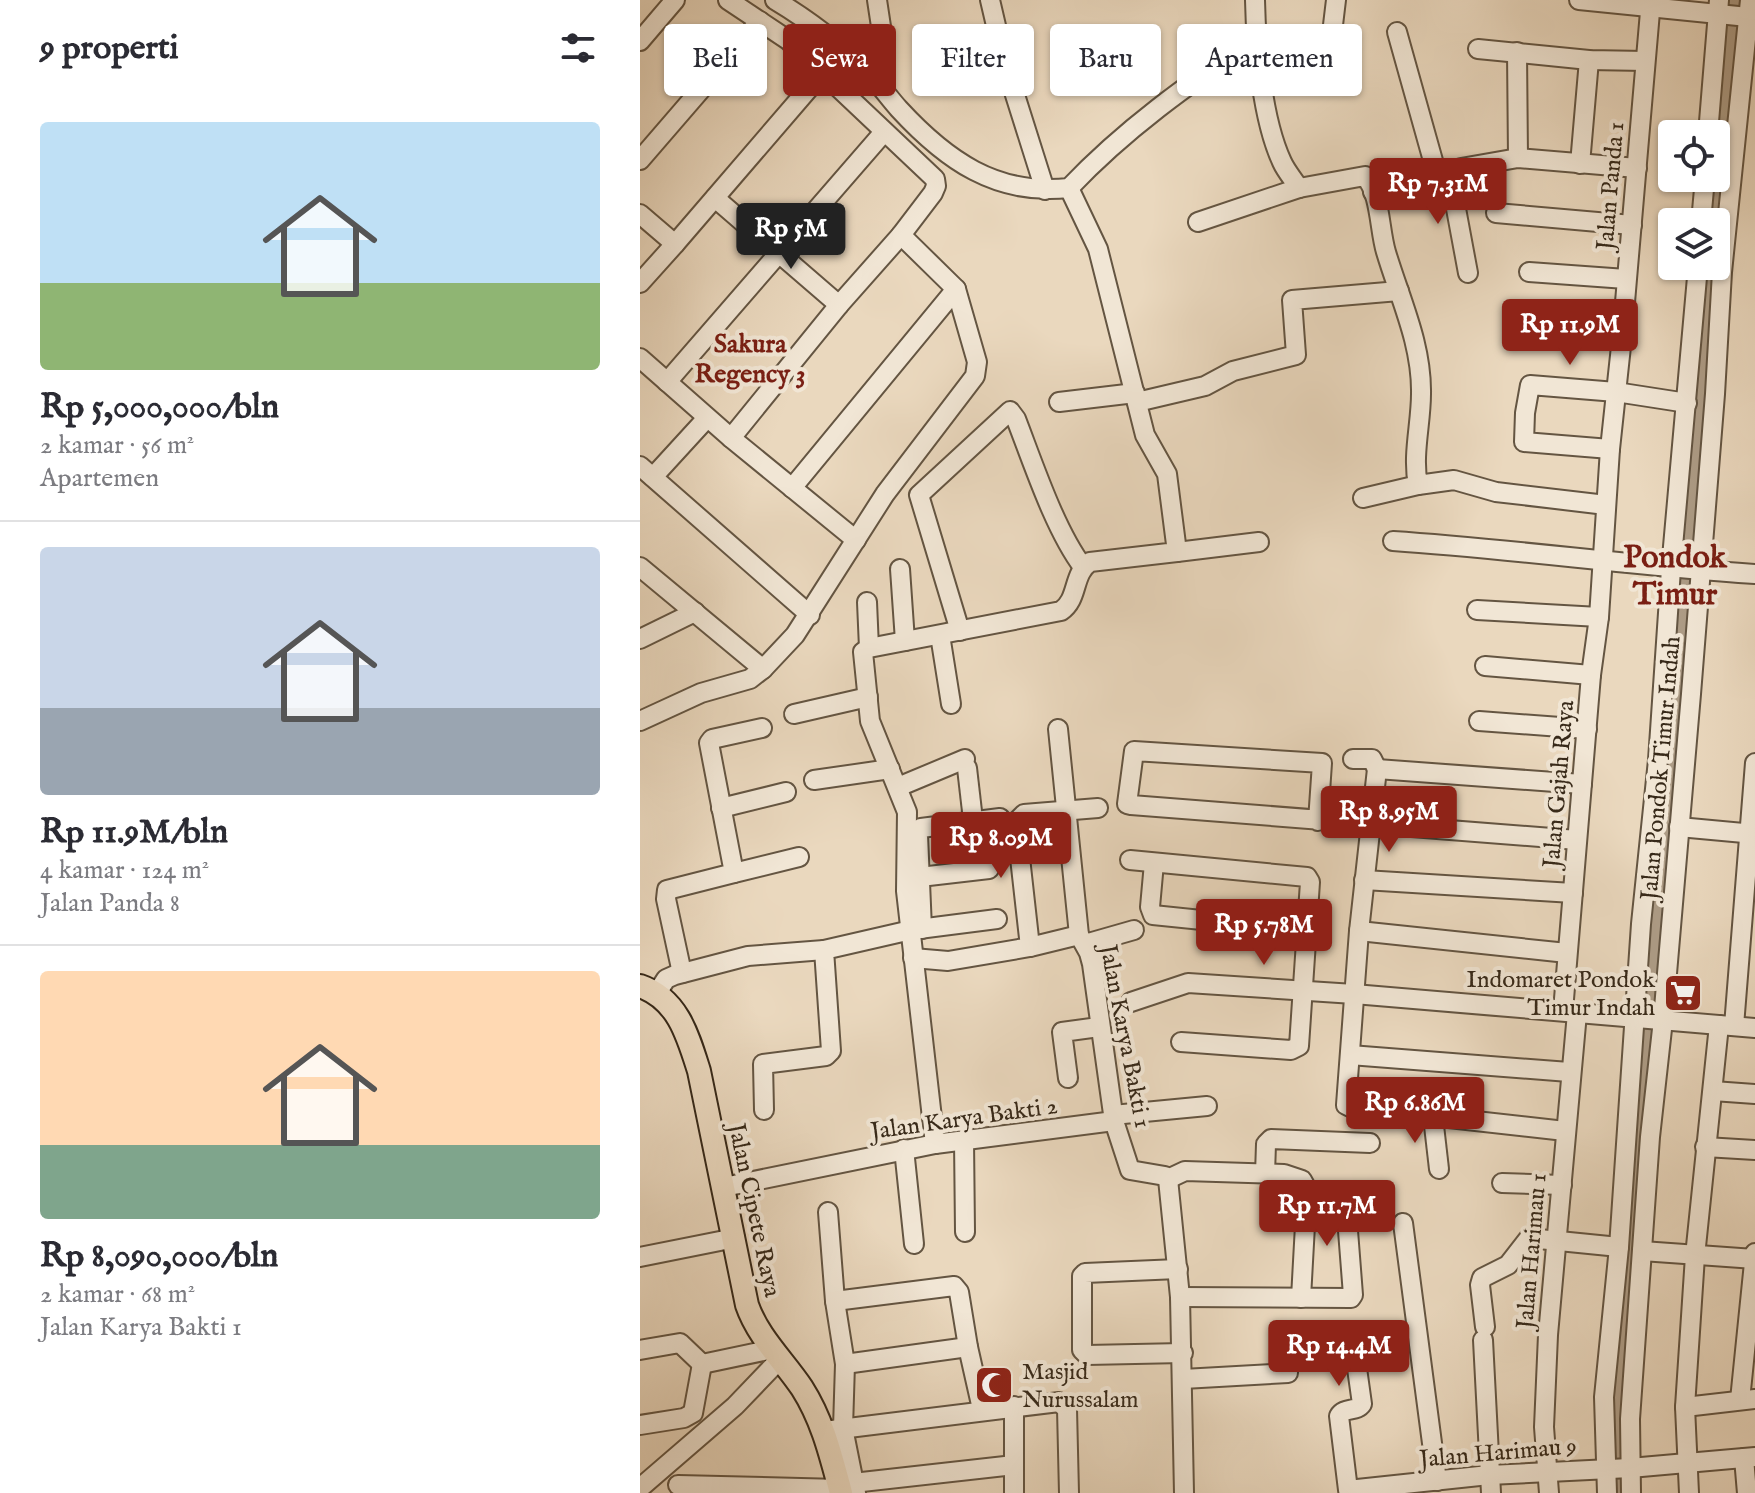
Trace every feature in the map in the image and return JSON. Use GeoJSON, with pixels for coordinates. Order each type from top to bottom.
{"type":"FeatureCollection","features":[{"type":"Feature","properties":{"kind":"main road","name":"Jalan Cipete Raya"},"geometry":{"type":"LineString","coordinates":[[648,990],[670,1004],[689,1039],[699,1071],[747,1305],[755,1323],[833,1429],[847,1490]]}},
{"type":"Feature","properties":{"kind":"street"},"geometry":{"type":"LineString","coordinates":[[640,41],[675,0]]}},
{"type":"Feature","properties":{"kind":"street"},"geometry":{"type":"LineString","coordinates":[[728,0],[783,37]]}},
{"type":"Feature","properties":{"kind":"street"},"geometry":{"type":"LineString","coordinates":[[775,0],[811,24]]}},
{"type":"Feature","properties":{"kind":"street"},"geometry":{"type":"LineString","coordinates":[[877,0],[881,24]]}},
{"type":"Feature","properties":{"kind":"street"},"geometry":{"type":"LineString","coordinates":[[990,0],[1004,60],[1045,190]]}},
{"type":"Feature","properties":{"kind":"street"},"geometry":{"type":"LineString","coordinates":[[1255,0],[1256,24]]}},
{"type":"Feature","properties":{"kind":"street"},"geometry":{"type":"LineString","coordinates":[[1333,24],[1336,0]]}},
{"type":"Feature","properties":{"kind":"street"},"geometry":{"type":"LineString","coordinates":[[1579,0],[1748,12]]}},
{"type":"Feature","properties":{"kind":"street","name":"Jalan Panda 1"},"geometry":{"type":"LineString","coordinates":[[1602,561],[1651,3]]}},
{"type":"Feature","properties":{"kind":"street"},"geometry":{"type":"LineString","coordinates":[[1709,120],[1720,9]]}},
{"type":"Feature","properties":{"kind":"street","name":"Jalan Pondok Timur Indah"},"geometry":{"type":"LineString","coordinates":[[1607,1493],[1630,1419],[1650,1137],[1649,1019],[1641,924],[1658,760],[1685,570],[1715,394],[1722,272],[1748,12]]}},
{"type":"Feature","properties":{"kind":"street"},"geometry":{"type":"LineString","coordinates":[[640,160],[760,21]]}},
{"type":"Feature","properties":{"kind":"street"},"geometry":{"type":"LineString","coordinates":[[1397,32],[1443,173],[1468,273]]}},
{"type":"Feature","properties":{"kind":"street"},"geometry":{"type":"LineString","coordinates":[[1478,49],[1589,60],[1645,61]]}},
{"type":"Feature","properties":{"kind":"street"},"geometry":{"type":"LineString","coordinates":[[1517,52],[1518,158]]}},
{"type":"Feature","properties":{"kind":"street"},"geometry":{"type":"LineString","coordinates":[[1580,164],[1589,60]]}},
{"type":"Feature","properties":{"kind":"street"},"geometry":{"type":"LineString","coordinates":[[640,283],[802,96]]}},
{"type":"Feature","properties":{"kind":"street"},"geometry":{"type":"LineString","coordinates":[[731,438],[839,305],[901,235],[936,186],[935,179],[847,96]]}},
{"type":"Feature","properties":{"kind":"street"},"geometry":{"type":"LineString","coordinates":[[888,96],[942,151],[999,183],[1045,190],[1069,188],[1103,152],[1177,96]]}},
{"type":"Feature","properties":{"kind":"street"},"geometry":{"type":"LineString","coordinates":[[1266,96],[1281,159],[1299,188]]}},
{"type":"Feature","properties":{"kind":"street"},"geometry":{"type":"LineString","coordinates":[[667,382],[884,132]]}},
{"type":"Feature","properties":{"kind":"street"},"geometry":{"type":"LineString","coordinates":[[1373,192],[1443,173],[1518,158],[1637,168]]}},
{"type":"Feature","properties":{"kind":"street"},"geometry":{"type":"LineString","coordinates":[[1198,222],[1299,188],[1364,175],[1369,179],[1385,250],[1418,353],[1422,392],[1415,464],[1418,485]]}},
{"type":"Feature","properties":{"kind":"street"},"geometry":{"type":"LineString","coordinates":[[1069,188],[1098,249],[1145,435],[1167,474],[1177,552]]}},
{"type":"Feature","properties":{"kind":"street"},"geometry":{"type":"LineString","coordinates":[[715,198],[839,305]]}},
{"type":"Feature","properties":{"kind":"street"},"geometry":{"type":"LineString","coordinates":[[1496,213],[1632,225]]}},
{"type":"Feature","properties":{"kind":"street"},"geometry":{"type":"LineString","coordinates":[[640,214],[675,244]]}},
{"type":"Feature","properties":{"kind":"street"},"geometry":{"type":"LineString","coordinates":[[640,721],[701,693],[750,679],[763,669],[810,615],[885,494],[975,376],[977,362],[956,289],[901,235]]}},
{"type":"Feature","properties":{"kind":"street"},"geometry":{"type":"LineString","coordinates":[[1529,272],[1626,279]]}},
{"type":"Feature","properties":{"kind":"street","name":"Jalan Pondok Timur Indah"},"geometry":{"type":"LineString","coordinates":[[1631,1493],[1617,1467],[1604,1397],[1619,1247],[1649,1019],[1679,827],[1687,403],[1697,280]]}},
{"type":"Feature","properties":{"kind":"street"},"geometry":{"type":"LineString","coordinates":[[792,488],[956,289]]}},
{"type":"Feature","properties":{"kind":"street"},"geometry":{"type":"LineString","coordinates":[[1059,402],[1136,398],[1205,386],[1233,371],[1296,355],[1292,300],[1399,291]]}},
{"type":"Feature","properties":{"kind":"street"},"geometry":{"type":"LineString","coordinates":[[1533,330],[1622,337]]}},
{"type":"Feature","properties":{"kind":"street"},"geometry":{"type":"LineString","coordinates":[[640,358],[707,418],[856,540]]}},
{"type":"Feature","properties":{"kind":"street"},"geometry":{"type":"LineString","coordinates":[[1610,449],[1524,442],[1530,385],[1616,392],[1687,403]]}},
{"type":"Feature","properties":{"kind":"street"},"geometry":{"type":"LineString","coordinates":[[960,631],[919,495],[1010,411],[1073,552],[1083,567]]}},
{"type":"Feature","properties":{"kind":"street"},"geometry":{"type":"LineString","coordinates":[[707,418],[645,472],[810,615]]}},
{"type":"Feature","properties":{"kind":"street"},"geometry":{"type":"LineString","coordinates":[[1363,498],[1454,480],[1496,492],[1606,505]]}},
{"type":"Feature","properties":{"kind":"street"},"geometry":{"type":"LineString","coordinates":[[1393,541],[1755,574]]}},
{"type":"Feature","properties":{"kind":"street"},"geometry":{"type":"LineString","coordinates":[[916,930],[906,891],[908,822],[898,787],[870,721],[863,654],[869,648],[1061,611],[1071,602],[1083,567],[1090,562],[1259,542]]}},
{"type":"Feature","properties":{"kind":"street","name":"Jalan Gajah Raya"},"geometry":{"type":"LineString","coordinates":[[1570,1012],[1567,953],[1602,561]]}},
{"type":"Feature","properties":{"kind":"street"},"geometry":{"type":"LineString","coordinates":[[640,567],[763,669]]}},
{"type":"Feature","properties":{"kind":"street"},"geometry":{"type":"LineString","coordinates":[[900,569],[905,641]]}},
{"type":"Feature","properties":{"kind":"street"},"geometry":{"type":"LineString","coordinates":[[867,602],[869,648]]}},
{"type":"Feature","properties":{"kind":"street"},"geometry":{"type":"LineString","coordinates":[[1477,610],[1599,617]]}},
{"type":"Feature","properties":{"kind":"street"},"geometry":{"type":"LineString","coordinates":[[640,639],[695,612]]}},
{"type":"Feature","properties":{"kind":"street"},"geometry":{"type":"LineString","coordinates":[[940,635],[951,704]]}},
{"type":"Feature","properties":{"kind":"street"},"geometry":{"type":"LineString","coordinates":[[1485,666],[1591,675]]}},
{"type":"Feature","properties":{"kind":"street"},"geometry":{"type":"LineString","coordinates":[[794,714],[868,697]]}},
{"type":"Feature","properties":{"kind":"street"},"geometry":{"type":"LineString","coordinates":[[1479,721],[1587,729]]}},
{"type":"Feature","properties":{"kind":"street"},"geometry":{"type":"LineString","coordinates":[[734,873],[709,742],[762,728]]}},
{"type":"Feature","properties":{"kind":"street","name":"Jalan Karya Bakti 1"},"geometry":{"type":"LineString","coordinates":[[1058,729],[1082,940],[1092,964],[1113,1118],[1130,1170],[1168,1179]]}},
{"type":"Feature","properties":{"kind":"street"},"geometry":{"type":"LineString","coordinates":[[1318,821],[1322,763],[1134,751],[1126,796],[1129,805],[1318,821],[1577,840]]}},
{"type":"Feature","properties":{"kind":"street"},"geometry":{"type":"LineString","coordinates":[[1353,759],[1372,759],[1377,769],[1359,931],[1346,1103],[1350,1107],[1565,1131]]}},
{"type":"Feature","properties":{"kind":"street"},"geometry":{"type":"LineString","coordinates":[[898,787],[966,763],[973,820]]}},
{"type":"Feature","properties":{"kind":"street"},"geometry":{"type":"LineString","coordinates":[[1689,1493],[1685,1407],[1695,1256],[1713,1091],[1750,890],[1755,763]]}},
{"type":"Feature","properties":{"kind":"street"},"geometry":{"type":"LineString","coordinates":[[814,780],[890,769]]}},
{"type":"Feature","properties":{"kind":"street"},"geometry":{"type":"LineString","coordinates":[[1377,769],[1582,784]]}},
{"type":"Feature","properties":{"kind":"street"},"geometry":{"type":"LineString","coordinates":[[721,808],[786,792]]}},
{"type":"Feature","properties":{"kind":"street"},"geometry":{"type":"LineString","coordinates":[[1030,947],[1016,822],[1024,814],[1098,808]]}},
{"type":"Feature","properties":{"kind":"street"},"geometry":{"type":"LineString","coordinates":[[935,1144],[913,958],[920,877],[918,835],[921,828],[1000,818]]}},
{"type":"Feature","properties":{"kind":"street"},"geometry":{"type":"LineString","coordinates":[[1679,827],[1752,833]]}},
{"type":"Feature","properties":{"kind":"street"},"geometry":{"type":"LineString","coordinates":[[682,973],[666,899],[667,890],[799,857]]}},
{"type":"Feature","properties":{"kind":"street"},"geometry":{"type":"LineString","coordinates":[[1130,860],[1307,877],[1310,882],[1300,1044],[1294,1050],[1181,1042]]}},
{"type":"Feature","properties":{"kind":"street"},"geometry":{"type":"LineString","coordinates":[[1154,863],[1150,907],[1153,915],[1308,931]]}},
{"type":"Feature","properties":{"kind":"street"},"geometry":{"type":"LineString","coordinates":[[920,877],[989,869]]}},
{"type":"Feature","properties":{"kind":"street"},"geometry":{"type":"LineString","coordinates":[[1364,880],[1573,893]]}},
{"type":"Feature","properties":{"kind":"street"},"geometry":{"type":"LineString","coordinates":[[648,990],[682,973],[748,956],[824,950],[916,930],[997,919]]}},
{"type":"Feature","properties":{"kind":"street"},"geometry":{"type":"LineString","coordinates":[[913,958],[948,961],[991,956],[1134,930]]}},
{"type":"Feature","properties":{"kind":"street"},"geometry":{"type":"LineString","coordinates":[[1359,931],[1567,953]]}},
{"type":"Feature","properties":{"kind":"street"},"geometry":{"type":"LineString","coordinates":[[764,1110],[763,1064],[826,1056],[831,1051],[824,950]]}},
{"type":"Feature","properties":{"kind":"street"},"geometry":{"type":"LineString","coordinates":[[1131,1002],[1188,983],[1755,1028]]}},
{"type":"Feature","properties":{"kind":"street","name":"Jalan Harimau 1"},"geometry":{"type":"LineString","coordinates":[[1549,1493],[1545,1405],[1548,1335],[1562,1185],[1570,1012]]}},
{"type":"Feature","properties":{"kind":"street"},"geometry":{"type":"LineString","coordinates":[[1068,1078],[1062,1032],[1099,1027]]}},
{"type":"Feature","properties":{"kind":"street"},"geometry":{"type":"LineString","coordinates":[[1350,1055],[1569,1072]]}},
{"type":"Feature","properties":{"kind":"street"},"geometry":{"type":"LineString","coordinates":[[1713,1091],[1755,1094]]}},
{"type":"Feature","properties":{"kind":"street","name":"Jalan Karya Bakti 2"},"geometry":{"type":"LineString","coordinates":[[724,1187],[904,1149],[1207,1106]]}},
{"type":"Feature","properties":{"kind":"street"},"geometry":{"type":"LineString","coordinates":[[1433,1117],[1439,1169]]}},
{"type":"Feature","properties":{"kind":"street"},"geometry":{"type":"LineString","coordinates":[[964,1140],[965,1232]]}},
{"type":"Feature","properties":{"kind":"street"},"geometry":{"type":"LineString","coordinates":[[1265,1174],[1266,1144],[1269,1140],[1370,1143]]}},
{"type":"Feature","properties":{"kind":"street"},"geometry":{"type":"LineString","coordinates":[[1705,1147],[1755,1150]]}},
{"type":"Feature","properties":{"kind":"street"},"geometry":{"type":"LineString","coordinates":[[904,1149],[914,1244]]}},
{"type":"Feature","properties":{"kind":"street"},"geometry":{"type":"LineString","coordinates":[[1184,1493],[1181,1442],[1183,1353],[1168,1179],[1185,1171],[1299,1178],[1306,1185],[1301,1298]]}},
{"type":"Feature","properties":{"kind":"street"},"geometry":{"type":"LineString","coordinates":[[1502,1183],[1562,1185]]}},
{"type":"Feature","properties":{"kind":"street"},"geometry":{"type":"LineString","coordinates":[[1180,1297],[1353,1297],[1346,1205]]}},
{"type":"Feature","properties":{"kind":"street"},"geometry":{"type":"LineString","coordinates":[[828,1212],[835,1301],[845,1364],[833,1429],[1059,1402],[1066,1406],[1069,1493]]}},
{"type":"Feature","properties":{"kind":"street"},"geometry":{"type":"LineString","coordinates":[[1403,1223],[1437,1481]]}},
{"type":"Feature","properties":{"kind":"street"},"geometry":{"type":"LineString","coordinates":[[640,1257],[735,1238]]}},
{"type":"Feature","properties":{"kind":"street"},"geometry":{"type":"LineString","coordinates":[[1490,1484],[1482,1278],[1508,1265],[1529,1238],[1619,1247]]}},
{"type":"Feature","properties":{"kind":"street"},"geometry":{"type":"LineString","coordinates":[[1642,1251],[1755,1259]]}},
{"type":"Feature","properties":{"kind":"street"},"geometry":{"type":"LineString","coordinates":[[1685,1407],[1747,1399],[1755,1253]]}},
{"type":"Feature","properties":{"kind":"street"},"geometry":{"type":"LineString","coordinates":[[1178,1269],[1085,1273],[1082,1276],[1082,1350],[1087,1355],[1183,1353]]}},
{"type":"Feature","properties":{"kind":"street"},"geometry":{"type":"LineString","coordinates":[[835,1301],[954,1286],[959,1292],[982,1409]]}},
{"type":"Feature","properties":{"kind":"street"},"geometry":{"type":"LineString","coordinates":[[640,1350],[680,1343],[702,1364]]}},
{"type":"Feature","properties":{"kind":"street"},"geometry":{"type":"LineString","coordinates":[[845,1364],[968,1347]]}},
{"type":"Feature","properties":{"kind":"street"},"geometry":{"type":"LineString","coordinates":[[702,1364],[777,1354]]}},
{"type":"Feature","properties":{"kind":"street"},"geometry":{"type":"LineString","coordinates":[[640,1488],[729,1412],[777,1354]]}},
{"type":"Feature","properties":{"kind":"street","name":"Jalan Harimau 9"},"geometry":{"type":"LineString","coordinates":[[1355,1354],[1362,1404],[1339,1416],[1348,1490],[1437,1481],[1490,1484],[1548,1472],[1749,1457]]}},
{"type":"Feature","properties":{"kind":"street"},"geometry":{"type":"LineString","coordinates":[[640,1425],[684,1418],[693,1413],[702,1364]]}},
{"type":"Feature","properties":{"kind":"street"},"geometry":{"type":"LineString","coordinates":[[1183,1379],[1288,1373]]}},
{"type":"Feature","properties":{"kind":"street"},"geometry":{"type":"LineString","coordinates":[[1014,1406],[1014,1493]]}},
{"type":"Feature","properties":{"kind":"street"},"geometry":{"type":"LineString","coordinates":[[1747,1493],[1749,1457]]}},
{"type":"Feature","properties":{"kind":"street"},"geometry":{"type":"LineString","coordinates":[[678,1485],[847,1490],[1014,1465]]}},
{"type":"Feature","properties":{"kind":"waterway"},"geometry":{"type":"LineString","coordinates":[[1717,208],[1736,0]]}},
{"type":"Feature","properties":{"kind":"waterway"},"geometry":{"type":"LineString","coordinates":[[1622,1493],[1618,1388],[1711,280]]}},
{"type":"Feature","properties":{"kind":"place","name":"Indomaret Pondok Timur Indah"},"geometry":{"type":"Point","coordinates":[1683,993]}},
{"type":"Feature","properties":{"kind":"place","name":"Masjid Nurussalam"},"geometry":{"type":"Point","coordinates":[994,1385]}},
{"type":"Feature","properties":{"kind":"district","name":"Sakura Regency 3"},"geometry":{"type":"Point","coordinates":[750,358]}},
{"type":"Feature","properties":{"kind":"district","name":"Pondok Timur"},"geometry":{"type":"Point","coordinates":[1675,574]}}]}
